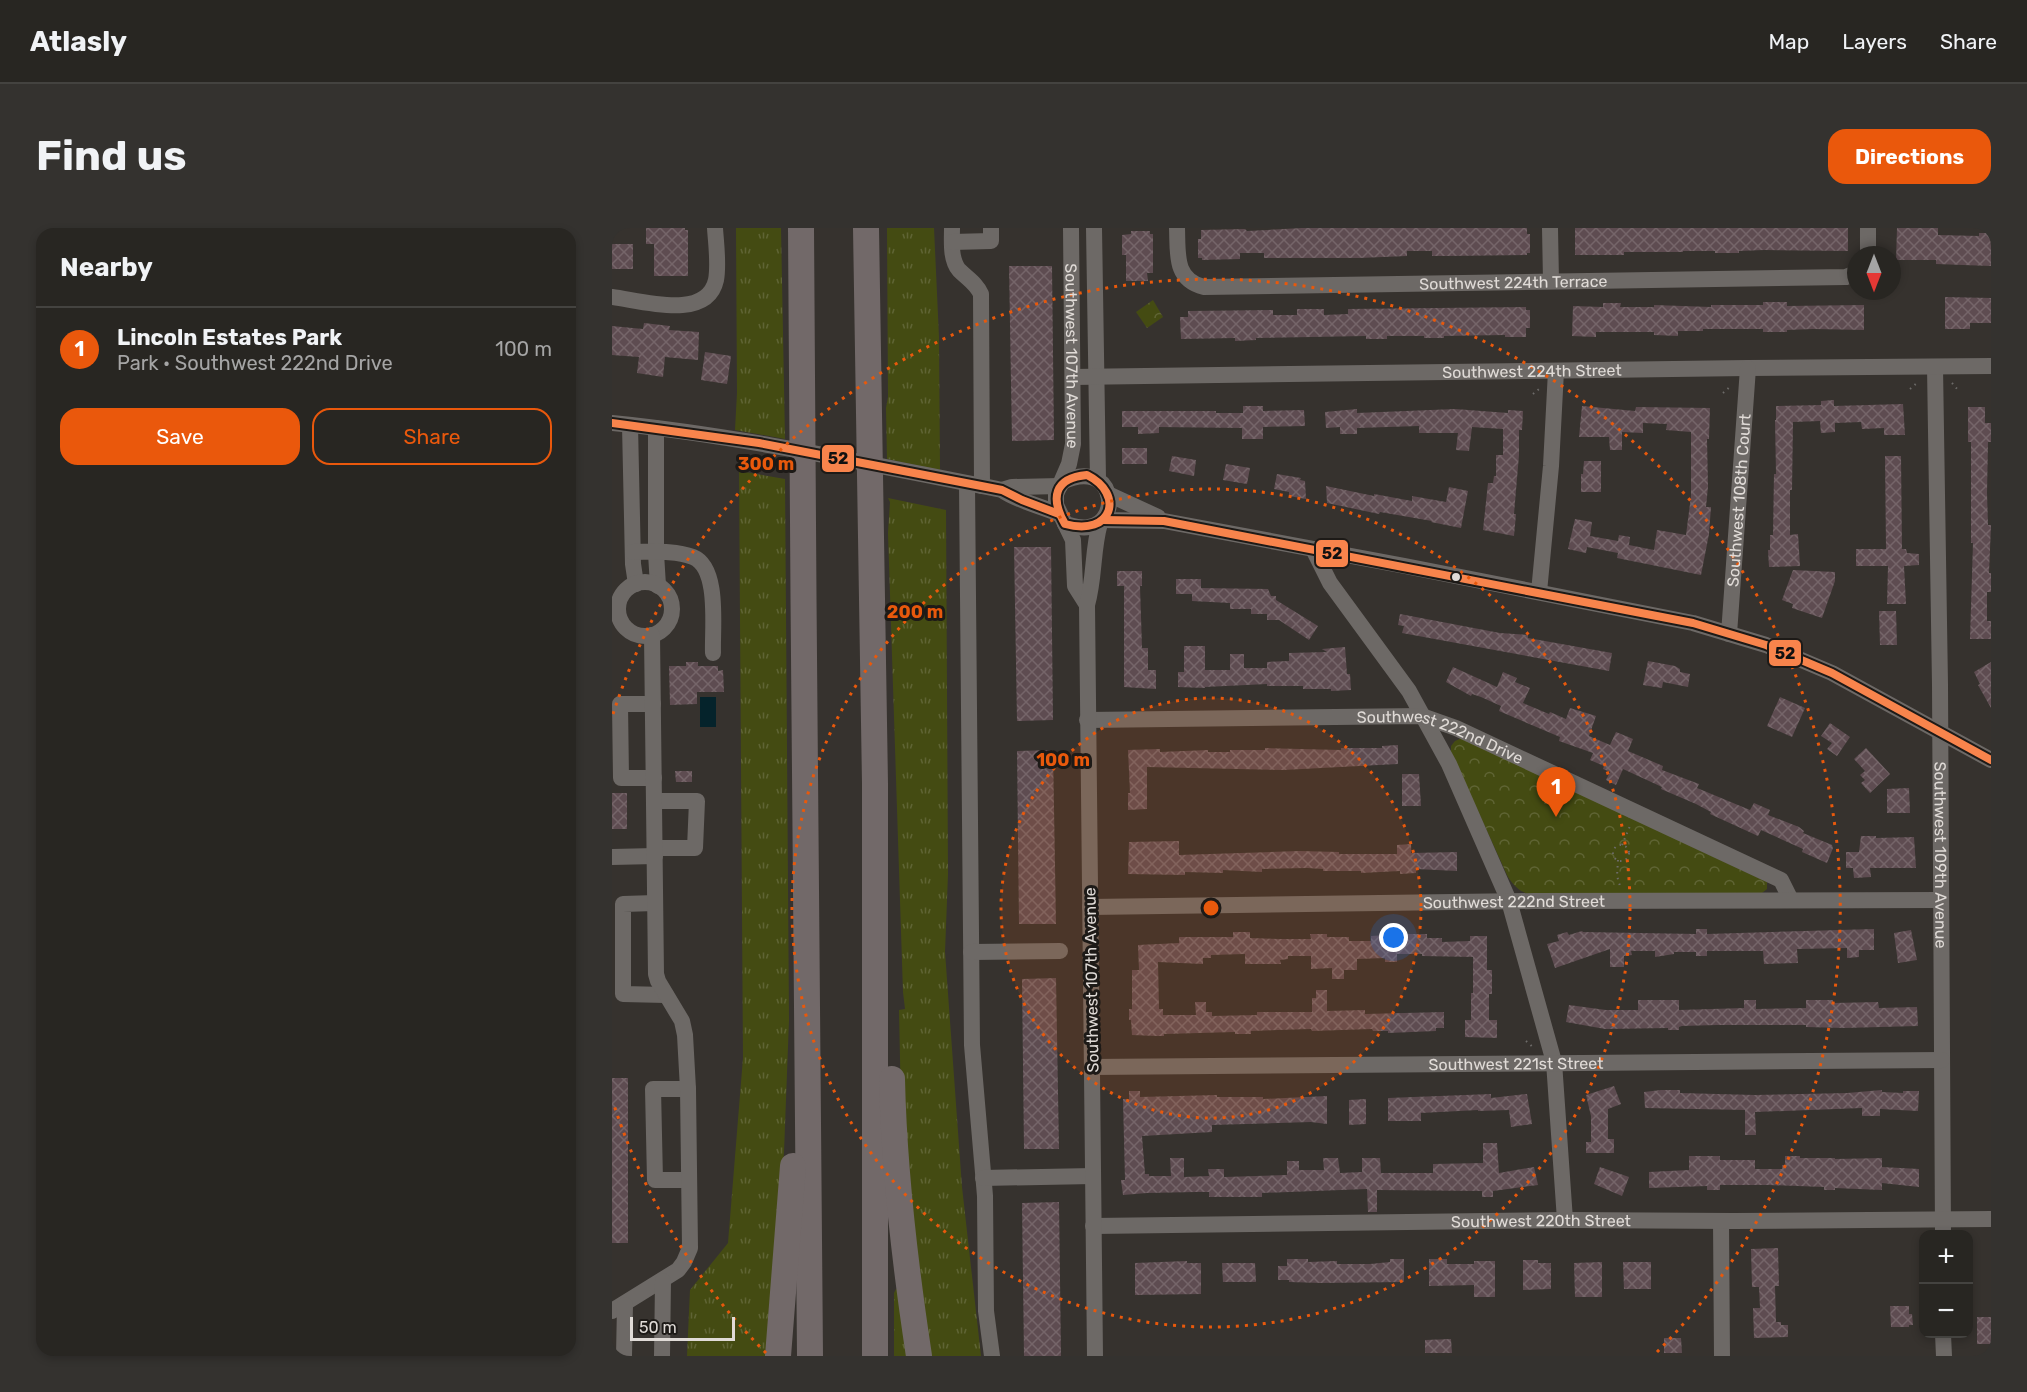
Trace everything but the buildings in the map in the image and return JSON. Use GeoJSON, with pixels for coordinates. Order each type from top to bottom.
{"type":"FeatureCollection","features":[{"type":"Feature","properties":{"kind":"highway"},"geometry":{"type":"LineString","coordinates":[[801,228],[810,1356]]}},
{"type":"Feature","properties":{"kind":"highway"},"geometry":{"type":"LineString","coordinates":[[866,228],[875,784],[875,1356]]}},
{"type":"Feature","properties":{"kind":"highway"},"geometry":{"type":"LineString","coordinates":[[875,784],[884,897],[898,1184],[919,1356]]}},
{"type":"Feature","properties":{"kind":"highway"},"geometry":{"type":"LineString","coordinates":[[778,1356],[795,1142],[807,1114]]}},
{"type":"Feature","properties":{"kind":"street"},"geometry":{"type":"LineString","coordinates":[[612,297],[681,306],[700,302],[710,293],[716,280],[715,228]]}},
{"type":"Feature","properties":{"kind":"street"},"geometry":{"type":"LineString","coordinates":[[991,228],[991,242],[952,235],[955,263],[977,286],[981,294],[974,485],[971,952],[973,1063],[985,1196],[986,1311],[992,1356]]}},
{"type":"Feature","properties":{"kind":"street","name":"Southwest 107th Avenue"},"geometry":{"type":"LineString","coordinates":[[1061,484],[1072,451],[1071,228]]}},
{"type":"Feature","properties":{"kind":"street","name":"Southwest 107th Avenue"},"geometry":{"type":"LineString","coordinates":[[1094,228],[1097,378],[1103,486]]}},
{"type":"Feature","properties":{"kind":"street","name":"Southwest 224th Terrace"},"geometry":{"type":"LineString","coordinates":[[1177,228],[1178,264],[1190,281],[1204,286],[1847,275]]}},
{"type":"Feature","properties":{"kind":"street"},"geometry":{"type":"LineString","coordinates":[[1550,228],[1551,281]]}},
{"type":"Feature","properties":{"kind":"street"},"geometry":{"type":"LineString","coordinates":[[1868,228],[1868,246]]}},
{"type":"Feature","properties":{"kind":"street","name":"Southwest 224th Street"},"geometry":{"type":"LineString","coordinates":[[1073,377],[1991,366]]}},
{"type":"Feature","properties":{"kind":"street","name":"Southwest 109th Avenue"},"geometry":{"type":"LineString","coordinates":[[1935,367],[1940,732],[1942,1227]]}},
{"type":"Feature","properties":{"kind":"street","name":"Southwest 108th Court"},"geometry":{"type":"LineString","coordinates":[[1729,634],[1748,368]]}},
{"type":"Feature","properties":{"kind":"street"},"geometry":{"type":"LineString","coordinates":[[1539,592],[1557,371]]}},
{"type":"Feature","properties":{"kind":"street"},"geometry":{"type":"LineString","coordinates":[[612,423],[831,456],[1002,490],[1010,496],[1032,502],[1081,528],[1101,521],[1164,521],[1664,616],[1766,645],[1832,673],[1991,760]]}},
{"type":"Feature","properties":{"kind":"street"},"geometry":{"type":"LineString","coordinates":[[630,425],[631,500],[636,584]]}},
{"type":"Feature","properties":{"kind":"street"},"geometry":{"type":"LineString","coordinates":[[656,428],[658,586]]}},
{"type":"Feature","properties":{"kind":"street"},"geometry":{"type":"LineString","coordinates":[[1002,490],[1012,487],[1061,484],[1083,475],[1164,521]]}},
{"type":"Feature","properties":{"kind":"street"},"geometry":{"type":"LineString","coordinates":[[1061,484],[1056,501],[1074,546],[1075,586],[1087,605]]}},
{"type":"Feature","properties":{"kind":"street"},"geometry":{"type":"LineString","coordinates":[[1087,605],[1093,586],[1094,545],[1101,521],[1109,506],[1103,486]]}},
{"type":"Feature","properties":{"kind":"street"},"geometry":{"type":"LineString","coordinates":[[631,500],[656,500]]}},
{"type":"Feature","properties":{"kind":"street"},"geometry":{"type":"LineString","coordinates":[[1313,549],[1330,583],[1409,691],[1449,764],[1509,901],[1554,1062],[1565,1220]]}},
{"type":"Feature","properties":{"kind":"street"},"geometry":{"type":"LineString","coordinates":[[633,552],[682,554],[694,557],[703,563],[711,579],[712,653]]}},
{"type":"Feature","properties":{"kind":"street"},"geometry":{"type":"LineString","coordinates":[[636,584],[658,586],[665,592],[672,608],[667,625],[660,632],[652,635],[644,636],[629,631],[615,610],[623,594],[636,584]]}},
{"type":"Feature","properties":{"kind":"street","name":"Southwest 107th Avenue"},"geometry":{"type":"LineString","coordinates":[[1087,605],[1095,1356]]}},
{"type":"Feature","properties":{"kind":"street"},"geometry":{"type":"LineString","coordinates":[[624,1356],[619,1308],[678,1270],[690,1248],[685,1035],[682,1021],[656,974],[652,635]]}},
{"type":"Feature","properties":{"kind":"street"},"geometry":{"type":"LineString","coordinates":[[653,704],[620,704],[621,778],[654,778]]}},
{"type":"Feature","properties":{"kind":"street","name":"Southwest 222nd Drive"},"geometry":{"type":"LineString","coordinates":[[1087,720],[1422,716],[1456,728],[1781,880],[1791,900]]}},
{"type":"Feature","properties":{"kind":"street"},"geometry":{"type":"LineString","coordinates":[[612,856],[695,848],[696,801],[655,801]]}},
{"type":"Feature","properties":{"kind":"street","name":"Southwest 222nd Street"},"geometry":{"type":"LineString","coordinates":[[1090,907],[1509,901],[1940,900]]}},
{"type":"Feature","properties":{"kind":"street"},"geometry":{"type":"LineString","coordinates":[[655,903],[623,904],[623,994],[666,995]]}},
{"type":"Feature","properties":{"kind":"street"},"geometry":{"type":"LineString","coordinates":[[971,952],[1060,951]]}},
{"type":"Feature","properties":{"kind":"street","name":"Southwest 221st Street"},"geometry":{"type":"LineString","coordinates":[[1092,1067],[1942,1060]]}},
{"type":"Feature","properties":{"kind":"street"},"geometry":{"type":"LineString","coordinates":[[688,1089],[653,1089],[655,1180],[689,1180]]}},
{"type":"Feature","properties":{"kind":"street"},"geometry":{"type":"LineString","coordinates":[[983,1178],[1093,1176]]}},
{"type":"Feature","properties":{"kind":"street","name":"Southwest 220th Street"},"geometry":{"type":"LineString","coordinates":[[1093,1226],[1565,1220],[1721,1221],[1942,1227],[1991,1219]]}},
{"type":"Feature","properties":{"kind":"street"},"geometry":{"type":"LineString","coordinates":[[1721,1221],[1722,1356]]}},
{"type":"Feature","properties":{"kind":"street"},"geometry":{"type":"LineString","coordinates":[[662,1356],[663,1281]]}},
{"type":"Feature","properties":{"kind":"street"},"geometry":{"type":"LineString","coordinates":[[1943,1338],[1944,1356]]}},
{"type":"Feature","properties":{"kind":"path"},"geometry":{"type":"LineString","coordinates":[[1910,389],[1919,381]]}},
{"type":"Feature","properties":{"kind":"path"},"geometry":{"type":"LineString","coordinates":[[1951,381],[1958,390]]}},
{"type":"Feature","properties":{"kind":"path"},"geometry":{"type":"LineString","coordinates":[[1723,393],[1734,383]]}},
{"type":"Feature","properties":{"kind":"path"},"geometry":{"type":"LineString","coordinates":[[1533,394],[1542,387]]}},
{"type":"Feature","properties":{"kind":"path"},"geometry":{"type":"LineString","coordinates":[[1620,886],[1617,871],[1618,860],[1613,851],[1622,845],[1628,830]]}},
{"type":"Feature","properties":{"kind":"path"},"geometry":{"type":"LineString","coordinates":[[1618,860],[1624,860],[1628,856],[1628,849],[1622,845]]}},
{"type":"Feature","properties":{"kind":"path"},"geometry":{"type":"LineString","coordinates":[[1526,1041],[1533,1048]]}},
{"type":"Feature","properties":{"kind":"green space"},"geometry":{"type":"Polygon","coordinates":[[[736,228],[781,228],[785,439],[735,430],[737,393],[736,228]]]}},
{"type":"Feature","properties":{"kind":"green space"},"geometry":{"type":"Polygon","coordinates":[[[887,228],[934,228],[939,337],[940,470],[887,459],[887,228]]]}},
{"type":"Feature","properties":{"kind":"green space"},"geometry":{"type":"Polygon","coordinates":[[[1153,300],[1163,317],[1147,328],[1136,312],[1153,300]]]}},
{"type":"Feature","properties":{"kind":"green space"},"geometry":{"type":"Polygon","coordinates":[[[739,471],[785,479],[789,1020],[784,1152],[769,1333],[772,1356],[687,1356],[690,1290],[728,1243],[743,1058],[739,471]]]}},
{"type":"Feature","properties":{"kind":"green space"},"geometry":{"type":"Polygon","coordinates":[[[888,498],[946,510],[948,874],[945,952],[962,1187],[981,1356],[926,1356],[901,1106],[899,1010],[905,1009],[888,533],[890,502],[888,498]]]}},
{"type":"Feature","properties":{"kind":"green space"},"geometry":{"type":"Polygon","coordinates":[[[1462,738],[1767,882],[1767,889],[1762,893],[1534,896],[1526,893],[1516,887],[1508,877],[1451,752],[1451,746],[1462,738]]]}},
{"type":"Feature","properties":{"kind":"green space"},"geometry":{"type":"Polygon","coordinates":[[[896,1289],[899,1289],[914,1356],[894,1356],[894,1293],[896,1289]]]}},
{"type":"Feature","properties":{"kind":"water"},"geometry":{"type":"Polygon","coordinates":[[[700,697],[716,697],[716,727],[700,727],[700,697]]]}},
{"type":"Feature","properties":{"kind":"transit line","name":"52"},"geometry":{"type":"LineString","coordinates":[[612,423],[759,443],[1002,490],[1059,514]]}},
{"type":"Feature","properties":{"kind":"transit line","name":"52"},"geometry":{"type":"LineString","coordinates":[[1087,475],[1099,483],[1106,492],[1109,502],[1108,511],[1103,519],[1094,524],[1081,526],[1065,524],[1057,506],[1058,491],[1068,480],[1087,475]]}},
{"type":"Feature","properties":{"kind":"transit line","name":"52"},"geometry":{"type":"LineString","coordinates":[[1103,520],[1164,521],[1693,623],[1766,645],[1832,673],[1991,760]]}},
{"type":"Feature","properties":{"kind":"place","name":"Lincoln Estates Park"},"geometry":{"type":"Point","coordinates":[1556,817]}}]}
